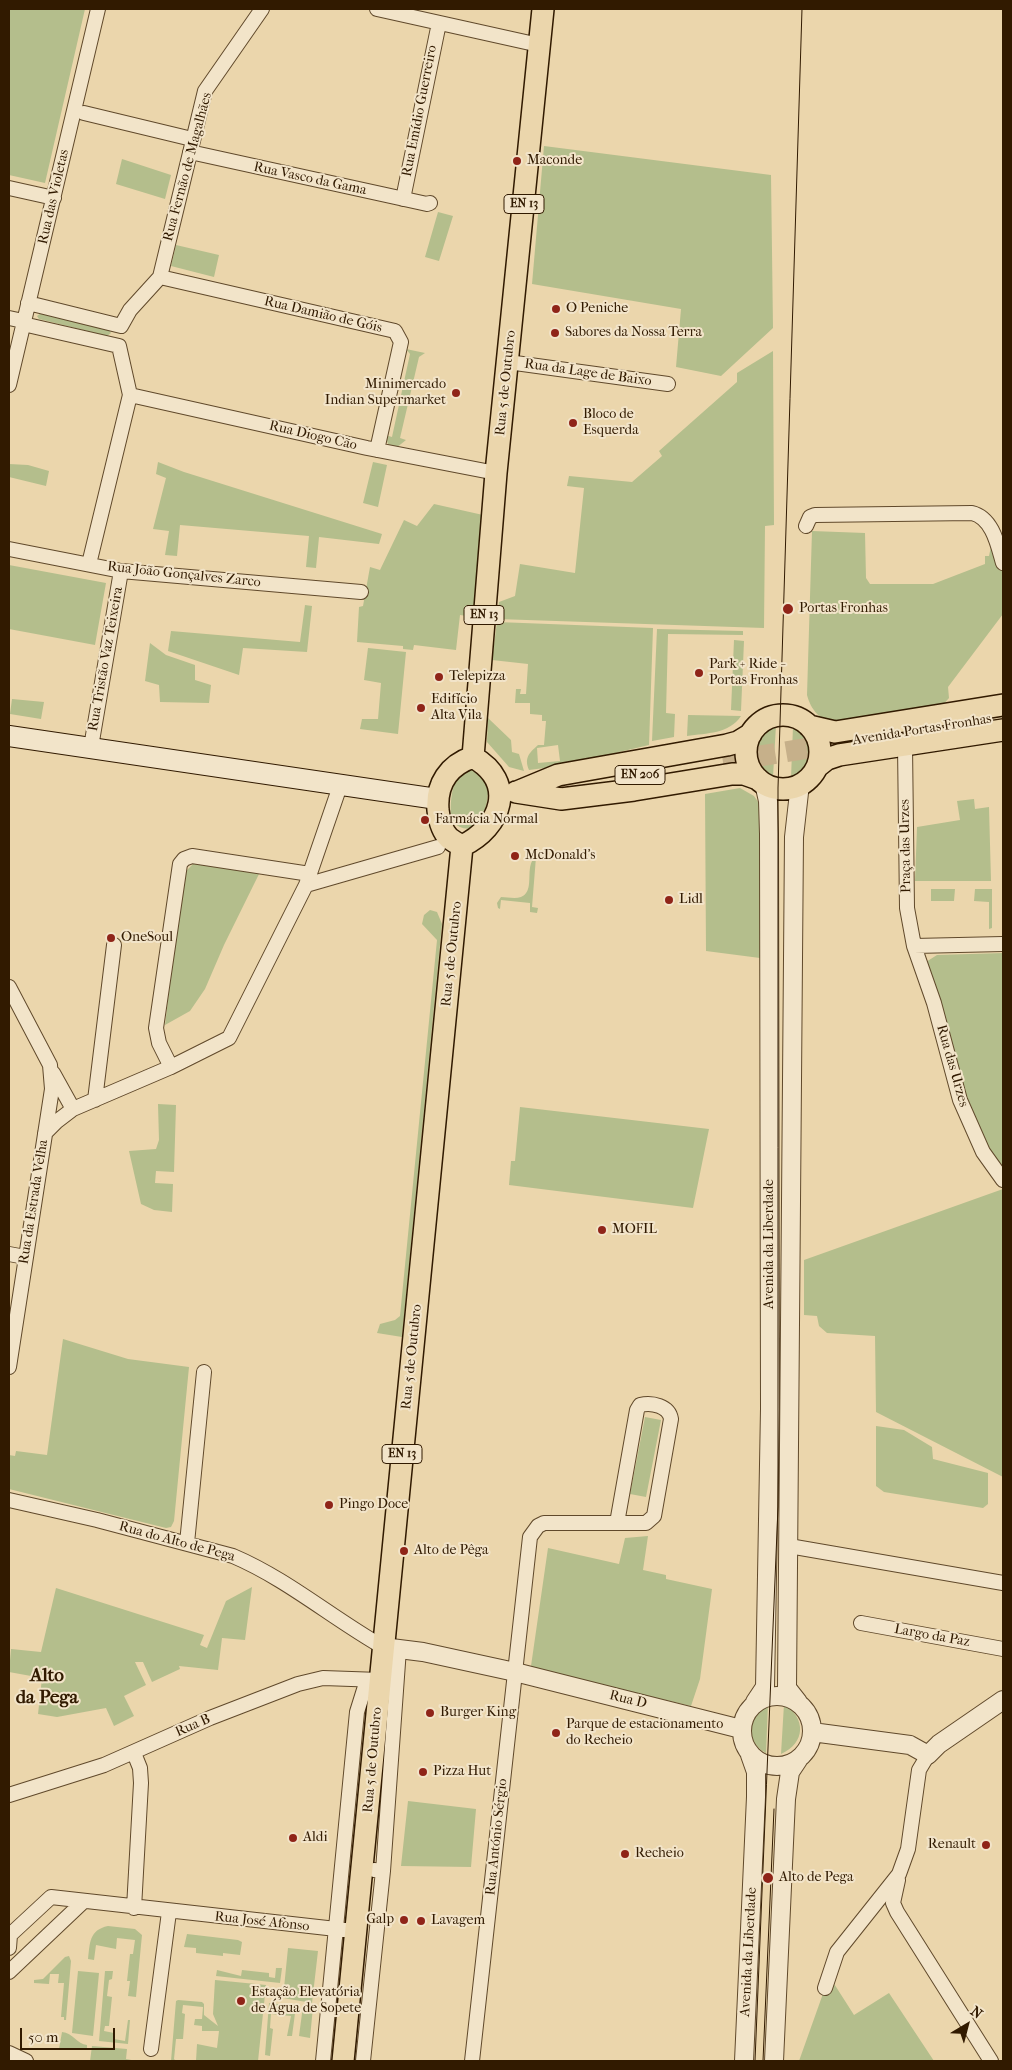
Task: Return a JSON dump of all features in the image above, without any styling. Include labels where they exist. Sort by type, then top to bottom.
[{"type":"main road","name":"Rua 5 de Outubro","points":[[473,757],[496,473],[543,9]]},
{"type":"main road","points":[[508,795],[490,769],[473,757],[460,761],[449,771],[441,784],[438,798],[439,820],[448,838],[462,846],[474,841],[488,829],[508,795],[558,775],[727,745],[738,742],[751,734],[758,725],[768,718],[780,715],[796,718],[809,726],[835,732],[1003,705]]},
{"type":"main road","name":"Avenida Portas Fronhas","points":[[840,742],[1003,717]]},
{"type":"main road","points":[[809,726],[819,746],[817,767]]},
{"type":"main road","points":[[508,795],[560,799],[732,774],[744,774],[782,788],[800,784],[827,759],[839,755],[1003,730]]},
{"type":"main road","points":[[751,734],[746,750],[747,758],[761,781]]},
{"type":"main road","points":[[9,736],[438,798]]},
{"type":"main road","name":"EN 206","points":[[508,795],[723,762]]},
{"type":"main road","name":"Rua 5 de Outubro","points":[[343,2061],[363,1957],[346,1930],[372,1869],[374,1680],[391,1648],[462,846]]},
{"type":"street","name":"Rua das Violetas","points":[[9,385],[98,9]]},
{"type":"street","name":"Rua Fernão de Magalhães","points":[[89,564],[130,395],[119,346],[121,326],[130,310],[160,277],[205,91],[262,9]]},
{"type":"street","points":[[377,9],[539,46]]},
{"type":"street","name":"Rua Emídio Guerreiro","points":[[402,199],[438,23]]},
{"type":"street","name":"Rua Vasco da Gama","points":[[84,113],[191,146],[402,199],[430,203]]},
{"type":"street","points":[[9,188],[54,198]]},
{"type":"street","name":"Rua Damião de Góis","points":[[160,277],[395,331],[399,335],[401,342],[377,450]]},
{"type":"street","points":[[28,303],[121,326]]},
{"type":"street","points":[[9,318],[119,346]]},
{"type":"street","name":"Rua da Lage de Baixo","points":[[508,362],[668,384]]},
{"type":"street","name":"Rua Diogo Cão","points":[[130,395],[377,450],[496,473]]},
{"type":"street","points":[[806,526],[810,517],[815,515],[972,513],[982,517],[992,532],[1003,564]]},
{"type":"street","name":"Rua João Gonçalves Zarco","points":[[9,548],[121,571],[361,592]]},
{"type":"street","name":"Rua Tristão Vaz Teixeira","points":[[91,747],[121,571]]},
{"type":"street","name":"Praça das Urzes","points":[[905,746],[907,908],[914,946]]},
{"type":"street","name":"Avenida da Liberdade","points":[[755,1702],[764,1687],[770,1439],[769,834],[768,801],[761,781]]},
{"type":"street","points":[[45,1134],[60,1118],[73,1109],[171,1067],[229,1038],[308,880],[341,783]]},
{"type":"street","name":"Avenida da Liberdade","points":[[798,1702],[787,1688],[794,837],[800,784]]},
{"type":"street","points":[[171,1067],[159,1043],[156,1028],[180,864],[184,859],[192,856],[308,880],[438,848]]},
{"type":"street","points":[[914,946],[1003,944]]},
{"type":"street","points":[[95,1100],[114,945]]},
{"type":"street","name":"Rua das Urzes","points":[[914,946],[934,1004],[960,1100],[983,1152],[1003,1180]]},
{"type":"street","name":"Rua da Estrada Velha","points":[[9,987],[73,1109]]},
{"type":"street","name":"Rua da Estrada Velha","points":[[9,1367],[52,1089],[50,1065]]},
{"type":"street","points":[[9,1254],[25,1257]]},
{"type":"street","points":[[187,1542],[204,1372]]},
{"type":"street","name":"Rua António Sérgio","points":[[472,2061],[532,1532],[544,1524],[646,1523],[654,1516],[671,1419],[670,1412],[665,1408],[645,1404],[640,1405],[637,1410],[617,1523]]},
{"type":"street","name":"Rua do Alto de Pega","points":[[9,1500],[187,1542],[234,1556],[251,1563],[341,1622],[391,1648]]},
{"type":"street","points":[[789,1546],[1003,1583]]},
{"type":"street","name":"Largo da Paz","points":[[861,1623],[1003,1649]]},
{"type":"street","name":"Rua D","points":[[391,1648],[515,1672],[741,1729]]},
{"type":"street","name":"Rua 5 de Outubro","points":[[363,2061],[363,1957],[391,1648]]},
{"type":"street","name":"Rua B","points":[[9,1795],[134,1753],[210,1718],[298,1684],[323,1678],[374,1680]]},
{"type":"street","name":"Rua 5 de Outubro","points":[[323,2061],[346,1930],[357,1712],[374,1680]]},
{"type":"street","points":[[774,2061],[786,1799],[790,1772],[810,1744],[812,1732],[806,1710],[798,1702],[776,1696],[755,1702],[743,1719],[741,1729],[742,1738],[750,1754],[764,1764],[772,1766],[788,1764],[798,1760]]},
{"type":"street","points":[[991,2061],[893,1903],[899,1874],[908,1849],[919,1770],[928,1755],[939,1744],[1003,1700]]},
{"type":"street","points":[[812,1732],[910,1745],[928,1755]]},
{"type":"street","points":[[134,1753],[140,1768],[141,1783],[134,1908]]},
{"type":"street","name":"Avenida da Liberdade","points":[[744,2061],[756,1797],[756,1772],[750,1754]]},
{"type":"street","points":[[825,1988],[836,1952],[899,1874]]},
{"type":"street","name":"Rua José Afonso","points":[[9,1948],[10,1935],[50,1897],[169,1912],[346,1930]]},
{"type":"street","points":[[9,1972],[84,1901]]},
{"type":"street","points":[[151,2049],[169,1912]]},
{"type":"street","points":[[9,2053],[26,2061]]},
{"type":"green space","points":[[9,9],[85,9],[45,183],[9,175]]},
{"type":"green space","points":[[544,146],[771,175],[773,328],[721,376],[676,367],[681,309],[532,284]]},
{"type":"green space","points":[[122,159],[171,175],[165,199],[116,184]]},
{"type":"green space","points":[[438,212],[453,216],[439,261],[425,257]]},
{"type":"green space","points":[[176,245],[219,255],[214,277],[171,266]]},
{"type":"green space","points":[[41,313],[109,330],[111,333],[107,336],[39,319],[37,316]]},
{"type":"green space","points":[[406,349],[425,353],[419,357],[400,438],[406,440],[396,448],[388,444],[385,435],[392,437],[410,354]]},
{"type":"green space","points":[[773,351],[774,525],[765,526],[764,628],[497,619],[499,602],[515,596],[520,564],[575,573],[584,488],[567,486],[569,476],[632,482],[662,456],[659,451],[737,382],[737,373]]},
{"type":"green space","points":[[158,462],[184,472],[382,534],[379,544],[319,537],[316,568],[306,567],[309,536],[180,525],[177,556],[165,555],[169,531],[153,529],[166,478],[156,474]]},
{"type":"green space","points":[[373,462],[387,465],[378,507],[363,503]]},
{"type":"green space","points":[[9,464],[28,465],[49,471],[46,486],[9,477]]},
{"type":"green space","points":[[434,504],[483,515],[474,617],[460,615],[456,650],[414,645],[413,650],[403,649],[403,646],[357,642],[359,607],[363,606],[370,567],[380,570],[404,520],[417,526]]},
{"type":"green space","points":[[812,531],[865,533],[866,578],[870,584],[933,584],[985,564],[985,556],[989,556],[993,537],[1003,572],[1003,614],[948,687],[949,698],[942,706],[836,722],[821,717],[814,710],[807,695]]},
{"type":"green space","points":[[9,565],[106,583],[95,645],[9,629]]},
{"type":"green space","points":[[305,605],[312,606],[307,652],[243,648],[239,675],[168,651],[171,631],[300,642]]},
{"type":"green space","points":[[497,622],[653,628],[649,745],[560,766],[529,770],[527,759],[530,753],[538,745],[544,745],[546,721],[542,721],[542,715],[530,714],[530,703],[515,703],[516,689],[521,689],[520,694],[526,694],[528,664],[492,660]],"holes":[[[558,745],[560,761],[538,763],[537,748]]]},
{"type":"green space","points":[[657,629],[743,631],[743,635],[668,634],[666,713],[675,714],[674,737],[652,741]]},
{"type":"green space","points":[[734,640],[744,641],[741,711],[731,710]]},
{"type":"green space","points":[[150,643],[166,655],[195,665],[195,680],[211,685],[209,703],[160,702],[159,685],[145,681]]},
{"type":"green space","points":[[368,648],[406,652],[398,734],[360,729],[362,719],[378,719],[381,683],[364,680]]},
{"type":"green space","points":[[12,699],[44,702],[41,719],[10,714]]},
{"type":"green space","points":[[688,715],[741,716],[730,726],[717,732],[687,736]]},
{"type":"green space","points":[[488,718],[511,740],[512,752],[519,754],[524,771],[509,767],[487,742]]},
{"type":"green space","points":[[776,725],[773,777],[759,765],[754,750],[760,735]]},
{"type":"green space","points":[[793,726],[802,731],[808,738],[812,753],[807,767],[791,778]]},
{"type":"green space","points":[[472,768],[488,780],[488,794],[484,810],[476,828],[468,829],[459,827],[451,820],[451,798],[457,776]]},
{"type":"green space","points":[[740,788],[754,796],[761,806],[760,958],[706,951],[705,794]]},
{"type":"green space","points":[[974,799],[975,809],[989,807],[991,881],[915,881],[917,827],[960,820],[957,801]]},
{"type":"green space","points":[[545,853],[545,857],[537,856]]},
{"type":"green space","points":[[536,857],[532,907],[538,908],[537,913],[530,912],[530,903],[501,900],[500,909],[498,908],[497,903],[501,897],[519,898],[526,893],[529,888],[530,867]]},
{"type":"green space","points":[[195,862],[259,874],[224,945],[205,989],[190,1011],[165,1025],[183,874]]},
{"type":"green space","points":[[931,889],[955,889],[954,901],[931,901]]},
{"type":"green space","points":[[975,889],[992,889],[992,928],[989,929],[989,902],[974,901]]},
{"type":"green space","points":[[430,910],[437,912],[442,924],[402,1337],[377,1333],[380,1324],[395,1320],[400,1316],[437,940],[422,924],[424,915]]},
{"type":"green space","points":[[1003,953],[1003,1179],[965,1112],[926,962],[937,955]]},
{"type":"green space","points":[[158,1104],[176,1105],[174,1172],[156,1171],[155,1183],[173,1184],[172,1212],[154,1210],[141,1204],[129,1151],[156,1149],[159,1140]]},
{"type":"green space","points":[[520,1107],[709,1129],[693,1208],[509,1185],[511,1161],[515,1161]]},
{"type":"green space","points":[[1003,1189],[1003,1477],[876,1412],[875,1336],[827,1333],[819,1326],[817,1316],[804,1315],[804,1260]]},
{"type":"green space","points":[[63,1339],[128,1359],[189,1367],[174,1521],[171,1527],[166,1528],[9,1489],[9,1455],[15,1456],[16,1451],[47,1455]]},
{"type":"green space","points":[[645,1417],[661,1420],[646,1497],[630,1494]]},
{"type":"green space","points":[[876,1426],[904,1430],[932,1447],[933,1459],[988,1473],[988,1504],[983,1508],[884,1492],[876,1486]]},
{"type":"green space","points":[[648,1536],[643,1570],[666,1575],[666,1579],[712,1589],[700,1679],[691,1706],[538,1670],[531,1666],[548,1548],[619,1564],[625,1538]]},
{"type":"green space","points":[[252,1587],[245,1640],[222,1638],[218,1670],[179,1666],[180,1669],[152,1682],[143,1662],[135,1662],[146,1685],[124,1696],[134,1716],[114,1726],[106,1708],[57,1717],[38,1714],[42,1678],[9,1672],[11,1649],[41,1652],[56,1588],[204,1635],[200,1645],[207,1648],[226,1601]]},
{"type":"green space","points":[[768,1704],[766,1753],[754,1742],[750,1735],[749,1727],[753,1713]]},
{"type":"green space","points":[[784,1704],[796,1716],[800,1730],[795,1744],[781,1754]]},
{"type":"green space","points":[[408,1801],[476,1809],[471,1867],[401,1866]]},
{"type":"green space","points":[[108,1926],[135,1929],[142,1935],[136,1997],[128,1996],[130,1981],[127,1981],[130,1954],[133,1954],[135,1940],[117,1938],[116,1949],[96,1945],[94,1960],[88,1959],[90,1943],[94,1934]]},
{"type":"green space","points":[[187,1934],[238,1940],[242,1942],[240,1955],[223,1953],[223,1956],[196,1953],[196,1948],[184,1947]]},
{"type":"green space","points":[[288,1948],[318,1951],[312,2003],[283,1998]]},
{"type":"green space","points":[[69,1956],[71,1961],[66,2020],[64,2020],[64,2017],[61,2017],[64,1983],[58,1983],[59,1974],[50,1974],[49,1984],[34,1983],[34,1980],[43,1979],[65,1957]]},
{"type":"green space","points":[[276,1968],[282,1968],[280,1983],[216,1976],[217,1970],[241,1976],[242,1970],[269,1973],[269,1977],[275,1978]]},
{"type":"green space","points":[[78,1971],[99,1973],[93,2036],[72,2033]]},
{"type":"green space","points":[[105,1971],[113,1971],[112,1979],[109,1980],[107,1996],[112,1997],[109,2026],[105,2026],[104,2031],[114,2033],[114,2039],[125,2041],[128,2020],[130,2020],[128,2044],[99,2041]]},
{"type":"green space","points":[[831,1979],[854,2015],[889,1993],[934,2061],[799,2061],[825,1988]]},
{"type":"green space","points":[[215,1980],[266,1985],[258,2061],[196,2061],[197,2044],[217,2048],[219,2031],[202,2031],[202,2026],[194,2025],[195,2019],[202,2019],[203,2007],[183,2005],[182,2013],[185,2014],[183,2039],[176,2039],[174,2059],[176,2061],[171,2061],[176,2001],[202,2002],[204,2004],[204,2015],[218,2026],[213,2014]]},
{"type":"green space","points":[[269,2003],[296,2006],[292,2036],[287,2036],[291,2016],[271,2014],[270,2028],[273,2029],[270,2056],[265,2055]]},
{"type":"green space","points":[[303,2006],[313,2007],[310,2038],[299,2036]]},
{"type":"green space","points":[[62,2032],[87,2045],[87,2049],[59,2049]]},
{"type":"green space","points":[[92,2046],[127,2049],[126,2059],[137,2061],[90,2061]]},
{"type":"tunnel","points":[[723,762],[840,743]]},
{"type":"tram line","points":[[755,2061],[778,1507],[778,788],[802,9]]},
{"type":"tram line","points":[[763,2061],[774,1809]]},
{"type":"place","name":"Maconde","points":[[517,161]]},
{"type":"place","name":"O Peniche","points":[[556,309]]},
{"type":"place","name":"Sabores da Nossa Terra","points":[[555,333]]},
{"type":"place","name":"Minimercado Indian Supermarket","points":[[456,393]]},
{"type":"place","name":"Bloco de Esquerda","points":[[573,423]]},
{"type":"place","name":"Portas Fronhas","points":[[788,609]]},
{"type":"place","name":"Park + Ride - Portas Fronhas","points":[[699,673]]},
{"type":"place","name":"Telepizza","points":[[439,677]]},
{"type":"place","name":"Edifício Alta Vila","points":[[421,708]]},
{"type":"place","name":"Farmácia Normal","points":[[425,820]]},
{"type":"place","name":"McDonald's","points":[[515,856]]},
{"type":"place","name":"Lidl","points":[[669,900]]},
{"type":"place","name":"OneSoul","points":[[111,938]]},
{"type":"place","name":"MOFIL","points":[[602,1230]]},
{"type":"place","name":"Pingo Doce","points":[[329,1505]]},
{"type":"place","name":"Alto de Pêga","points":[[404,1551]]},
{"type":"place","name":"Burger King","points":[[430,1713]]},
{"type":"place","name":"Parque de estacionamento do Recheio","points":[[556,1733]]},
{"type":"place","name":"Pizza Hut","points":[[423,1772]]},
{"type":"place","name":"Aldi","points":[[293,1838]]},
{"type":"place","name":"Renault","points":[[986,1845]]},
{"type":"place","name":"Recheio","points":[[625,1854]]},
{"type":"place","name":"Alto de Pega","points":[[768,1878]]},
{"type":"place","name":"Galp","points":[[404,1920]]},
{"type":"place","name":"Lavagem","points":[[421,1921]]},
{"type":"place","name":"Estação Elevatória de Água de Sopete","points":[[241,2001]]},
{"type":"district","name":"Alto da Pega","points":[[47,1687]]}]
